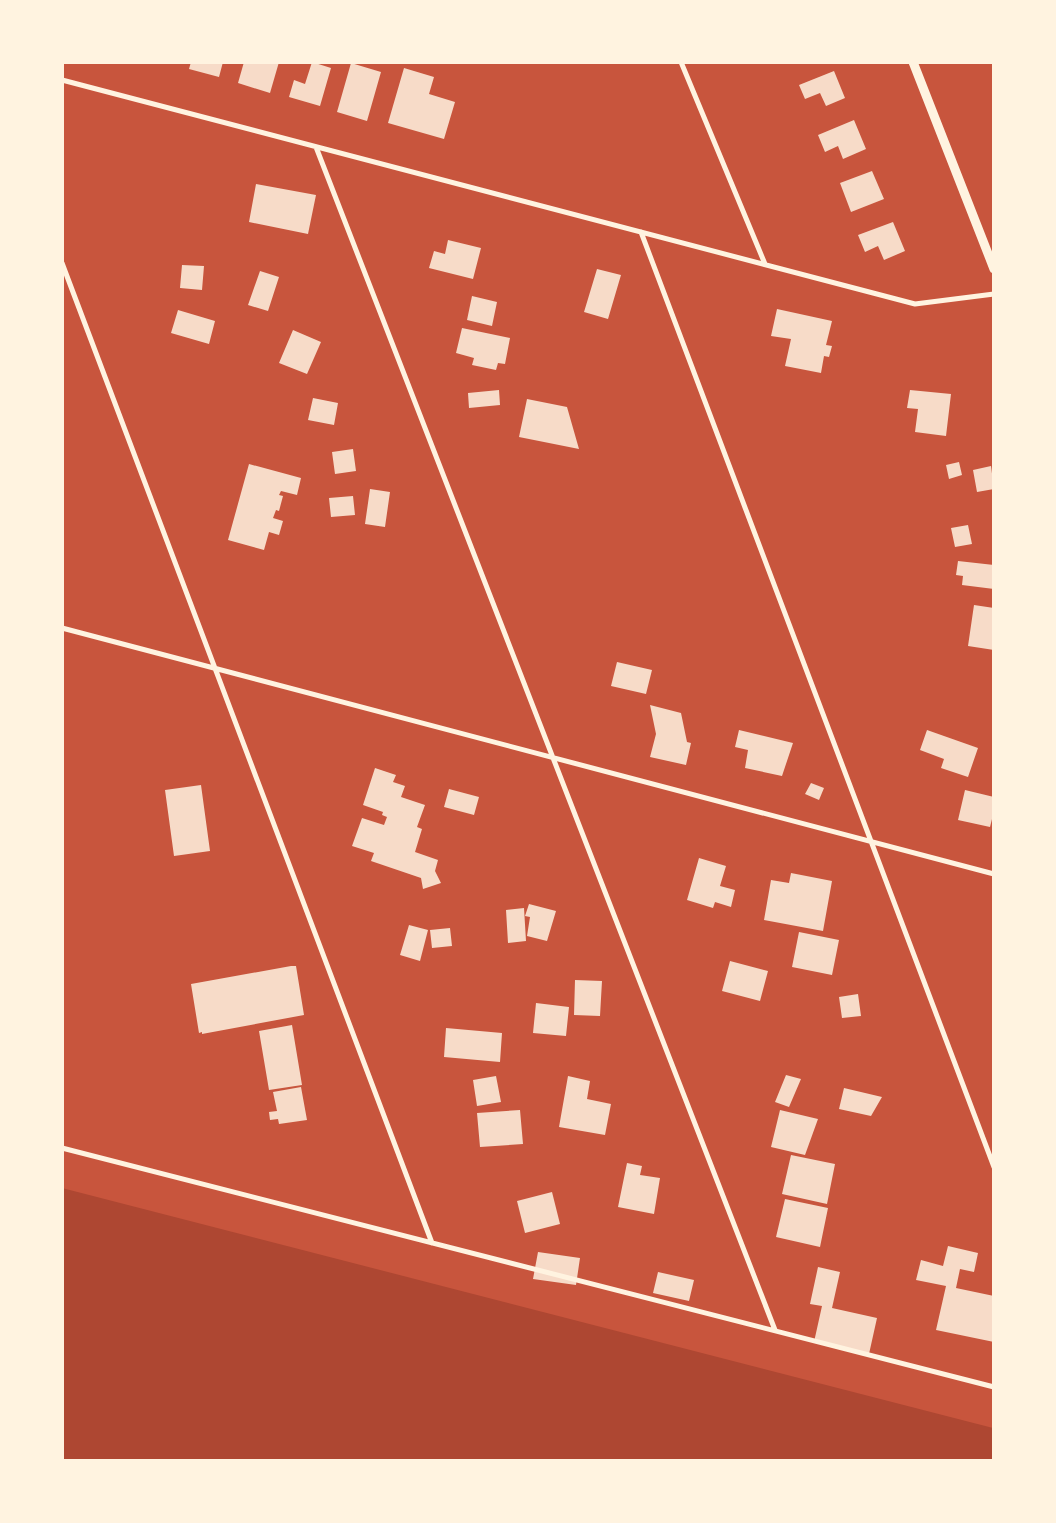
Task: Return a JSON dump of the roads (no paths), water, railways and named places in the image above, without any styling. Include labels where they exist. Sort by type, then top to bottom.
[{"type":"street","points":[[681,62],[766,264]]},
{"type":"street","points":[[913,62],[994,269]]},
{"type":"street","points":[[62,80],[915,304],[994,294]]},
{"type":"street","points":[[316,147],[776,1330]]},
{"type":"street","points":[[641,232],[994,1167]]},
{"type":"street","points":[[62,263],[432,1243]]},
{"type":"street","points":[[62,628],[994,874]]},
{"type":"street","points":[[62,1148],[994,1387]]}]
